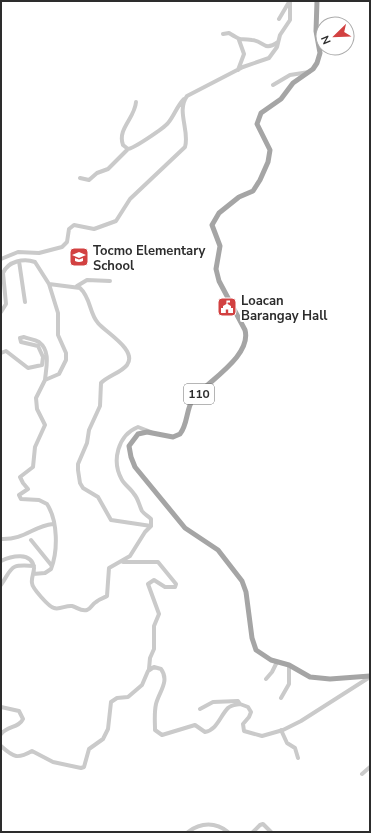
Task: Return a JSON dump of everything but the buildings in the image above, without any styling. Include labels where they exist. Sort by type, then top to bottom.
[{"type":"main road","name":"110","points":[[151,432],[170,437],[180,434],[194,399],[233,362],[243,347],[247,334],[219,281],[217,274],[216,264],[220,246],[212,228],[213,221],[234,201],[253,191],[258,185],[267,165],[270,150],[258,127],[258,120],[261,114],[280,99],[294,83],[309,72],[317,63],[320,56],[316,31],[317,1]]},
{"type":"main road","points":[[151,432],[138,434],[131,443],[129,450],[135,466],[185,528],[218,550],[242,581],[246,592],[254,645],[259,654],[277,662],[290,665],[310,677],[321,679],[370,676]]},
{"type":"street","points":[[279,19],[290,2]]},
{"type":"street","points":[[80,178],[89,180],[93,178],[97,173],[110,167],[128,149],[136,147],[145,138],[167,125],[184,99],[195,90],[250,64],[269,58],[278,42],[280,35],[290,20],[290,2]]},
{"type":"street","points":[[223,34],[229,32],[239,40],[244,54],[237,71]]},
{"type":"street","points":[[239,40],[254,40],[267,47],[278,42]]},
{"type":"street","points":[[273,85],[290,75],[309,72]]},
{"type":"street","points":[[1,260],[18,252],[39,254],[62,247],[67,242],[69,229],[74,225],[94,229],[116,221],[130,199],[185,147],[186,140],[183,122],[184,99]]},
{"type":"street","points":[[128,149],[123,145],[122,136],[124,129],[133,115],[136,102]]},
{"type":"street","points":[[19,261],[25,302]]},
{"type":"street","points":[[1,312],[6,304],[3,273],[8,265],[19,261],[35,262],[49,284],[58,313],[58,335],[66,354],[66,360],[59,374],[45,380]]},
{"type":"street","points":[[49,284],[77,286],[87,280],[110,281]]},
{"type":"street","points":[[77,286],[87,297],[98,324],[121,344],[126,351],[129,361],[126,366],[104,380],[100,385],[101,401],[98,413],[91,426],[85,450],[78,464],[80,483],[87,491],[100,500],[111,520],[151,526]]},
{"type":"street","points":[[1,352],[6,351],[28,368],[35,368],[42,365],[43,361],[38,346],[21,342],[20,338],[24,337],[40,343],[47,358],[45,380],[36,398],[37,409],[44,421],[44,429],[35,447],[33,468],[20,477],[22,483],[28,488],[20,494],[19,498],[22,500],[38,500],[47,504],[53,517],[55,546],[52,566],[45,573],[33,574]]},
{"type":"street","points":[[1,561],[20,556],[29,559],[34,566],[31,583],[52,608],[71,606],[86,610],[91,608],[96,601],[107,596],[109,568],[122,562],[130,556],[144,532],[151,526],[151,519],[144,513],[135,494],[122,481],[119,474],[117,457],[120,442],[132,430],[138,427],[151,432]]},
{"type":"street","points":[[1,539],[10,540],[25,536],[46,525],[54,524]]},
{"type":"street","points":[[144,525],[144,532]]},
{"type":"street","points":[[31,540],[52,566]]},
{"type":"street","points":[[1,746],[13,755],[19,757],[32,751],[53,762],[81,768],[84,767],[89,750],[103,739],[108,729],[111,702],[117,698],[128,697],[142,685],[149,669],[150,658],[154,649],[154,626],[159,614],[148,584],[154,580],[169,588],[175,587],[176,584],[161,565],[156,562],[122,562]]},
{"type":"street","points":[[1,585],[8,571],[14,567],[19,565],[34,566]]},
{"type":"street","points":[[266,679],[272,672],[277,662]]},
{"type":"street","points":[[281,698],[289,684],[290,665]]},
{"type":"street","points":[[149,669],[158,667],[164,672],[165,676],[166,682],[156,704],[154,718],[155,730],[160,735],[194,725],[205,732],[209,731],[219,722],[227,708],[240,704]]},
{"type":"street","points":[[200,709],[212,702],[238,701],[240,704],[248,707],[251,712],[244,724],[243,729],[246,732],[262,736],[281,730],[301,721],[370,676]]},
{"type":"street","points":[[1,707],[19,710],[23,718],[19,725],[6,730],[1,734]]},
{"type":"street","points":[[281,730],[287,743],[295,748],[298,758]]},
{"type":"street","points":[[362,774],[370,767]]},
{"type":"street","points":[[253,832],[260,825],[264,824],[270,832]]},
{"type":"street","points":[[188,832],[206,825],[221,826],[228,832]]},
{"type":"place","name":"Tocmo Elementary School","points":[[79,257]]},
{"type":"place","name":"Loacan Barangay Hall","points":[[227,307]]}]
